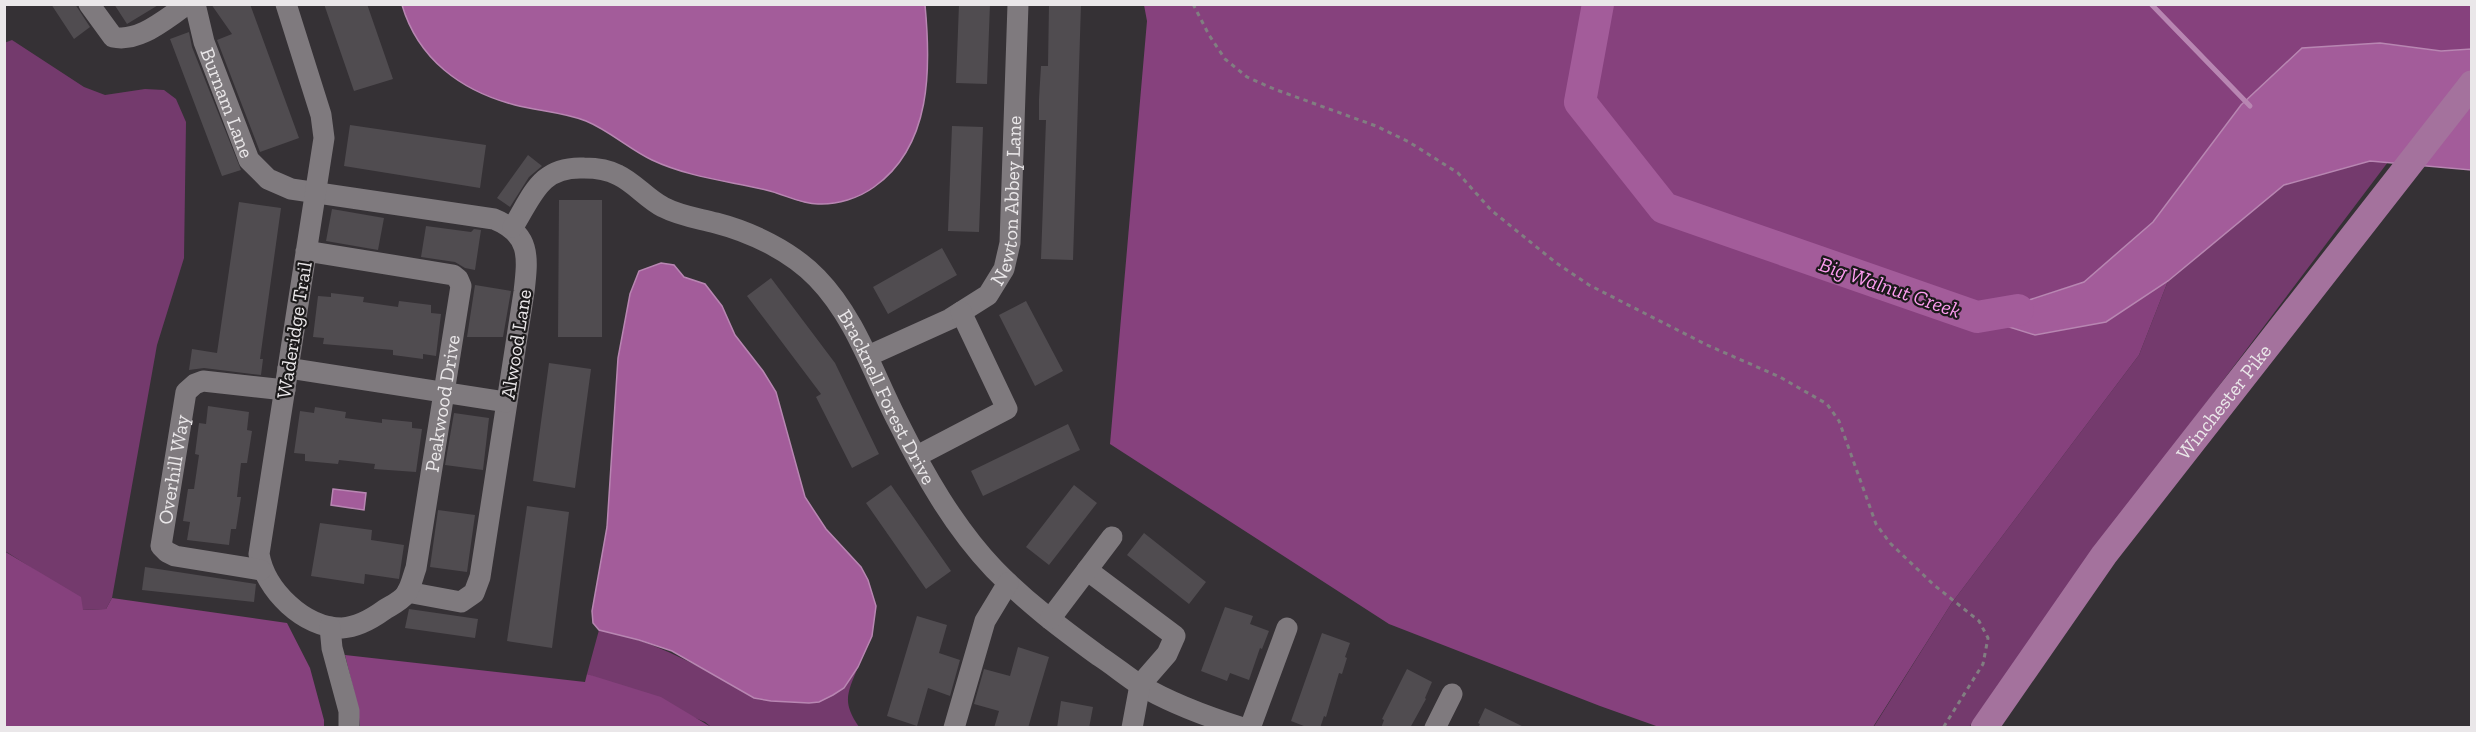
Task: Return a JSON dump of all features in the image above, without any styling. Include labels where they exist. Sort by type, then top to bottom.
[{"type":"main road","name":"Winchester Pike","points":[[1984,728],[2104,555],[2472,84]]},
{"type":"street","points":[[89,4],[113,37],[125,40],[137,37],[188,4]]},
{"type":"street","name":"Burnam Lane","points":[[195,4],[204,42],[249,160],[268,178],[291,189],[315,192]]},
{"type":"street","name":"Waderidge Trail","points":[[261,570],[259,554],[324,126],[286,4]]},
{"type":"street","name":"Newton Abbey Lane","points":[[868,356],[961,312],[988,295],[1001,276],[1008,256],[1018,4]]},
{"type":"street","name":"Bracknell Forest Drive","points":[[513,227],[544,178],[559,170],[601,168],[619,175],[662,207],[683,216],[745,232],[782,251],[816,277],[837,304],[868,356],[897,421],[934,489],[959,526],[993,568],[1050,619],[1140,685],[1180,704],[1243,728]]},
{"type":"street","points":[[315,192],[485,217],[513,227]]},
{"type":"street","name":"Alwood Lane","points":[[408,592],[461,602],[474,593],[480,577],[528,264],[525,248],[513,227]]},
{"type":"street","name":"Peakwood Drive","points":[[306,251],[453,274],[461,286],[424,526],[416,568],[408,592]]},
{"type":"street","points":[[916,456],[1007,409],[961,312]]},
{"type":"street","points":[[288,368],[506,402]]},
{"type":"street","name":"Overhill Way","points":[[261,570],[175,556],[161,546],[186,392],[195,384],[203,381],[285,390]]},
{"type":"street","points":[[1050,619],[1112,537]]},
{"type":"street","points":[[261,570],[287,602],[313,621],[330,627],[352,626],[368,620],[400,600],[408,592]]},
{"type":"street","points":[[1087,570],[1175,636],[1167,654],[1140,685],[1132,728]]},
{"type":"street","points":[[954,728],[985,621],[1008,583]]},
{"type":"street","points":[[330,627],[332,648],[349,711],[349,728]]},
{"type":"street","points":[[1250,728],[1287,628]]},
{"type":"street","points":[[1435,728],[1452,694]]},
{"type":"path","points":[[1193,4],[1209,35],[1225,58],[1247,77],[1376,126],[1409,142],[1458,173],[1491,210],[1555,262],[1589,285],[1707,345],[1780,377],[1827,404],[1839,420],[1876,524],[1890,543],[1934,585],[1979,621],[1988,638],[1983,664],[1943,728]]},
{"type":"shaded area","points":[[402,5],[925,5],[928,54],[924,104],[907,150],[893,170],[874,187],[848,200],[811,204],[766,190],[680,171],[644,156],[586,121],[515,105],[477,91],[444,70],[431,57],[409,24]]},
{"type":"shaded area","points":[[1144,5],[2471,5],[2471,49],[2441,51],[2380,43],[2241,105],[2153,222],[2084,282],[1978,316],[2035,335],[2106,322],[2168,281],[2139,355],[1951,604],[1873,727],[1659,727],[1389,624],[1110,444],[1147,21]]},
{"type":"shaded area","points":[[12,40],[84,87],[105,95],[145,89],[164,90],[176,99],[186,122],[184,258],[157,345],[112,598],[106,609],[82,610],[41,574],[5,551],[4,43]]},
{"type":"shaded area","points":[[2380,43],[2441,51],[2471,49],[2471,170],[2370,161],[2284,185],[2168,281],[2106,322],[2035,335],[1977,317],[2084,282],[2153,222],[2241,105],[2302,48]]},
{"type":"shaded area","points":[[2370,161],[2388,162],[2064,591],[1969,727],[1873,728],[1951,604],[2139,355],[2168,281],[2284,185]]},
{"type":"shaded area","points":[[661,263],[674,265],[684,277],[705,284],[722,306],[735,335],[776,392],[805,497],[826,529],[861,567],[868,580],[876,606],[872,636],[858,667],[844,688],[819,702],[771,701],[754,698],[672,651],[599,630],[593,623],[592,611],[607,527],[618,358],[630,294],[639,271]]},
{"type":"shaded area","points":[[333,489],[366,493],[364,510],[331,505]]},
{"type":"shaded area","points":[[4,551],[81,597],[83,610],[106,609],[112,598],[287,623],[310,668],[324,727],[5,727]]},
{"type":"shaded area","points":[[599,630],[660,648],[761,700],[809,703],[844,688],[858,667],[849,691],[848,704],[859,727],[711,727],[705,722],[587,674]]},
{"type":"shaded area","points":[[345,655],[585,682],[587,674],[661,697],[711,727],[360,727],[358,708]]},
{"type":"building","points":[[51,4],[75,4],[90,27],[74,39]]},
{"type":"building","points":[[114,4],[160,4],[127,24]]},
{"type":"building","points":[[211,4],[250,4],[299,138],[260,152],[217,40],[232,34]]},
{"type":"building","points":[[324,4],[367,4],[393,79],[354,91]]},
{"type":"building","points":[[959,4],[990,4],[987,84],[956,83]]},
{"type":"building","points":[[1049,4],[1081,4],[1073,260],[1041,259],[1046,120],[1039,120],[1039,99],[1041,66],[1048,66]]},
{"type":"building","points":[[189,32],[192,47],[241,170],[222,176],[170,39]]},
{"type":"building","points":[[350,125],[486,145],[480,188],[344,166]]},
{"type":"building","points":[[952,126],[983,127],[979,232],[948,231]]},
{"type":"building","points":[[528,155],[542,166],[529,177],[510,207],[497,198]]},
{"type":"building","points":[[559,200],[602,200],[602,337],[558,337]]},
{"type":"building","points":[[239,202],[281,208],[260,359],[263,359],[261,375],[204,368],[189,370],[192,349],[217,353]]},
{"type":"building","points":[[332,209],[384,218],[378,250],[326,241]]},
{"type":"building","points":[[426,226],[471,232],[474,229],[481,230],[475,270],[465,268],[455,262],[421,257]]},
{"type":"building","points":[[942,248],[957,275],[888,314],[873,287]]},
{"type":"building","points":[[771,278],[835,363],[879,454],[852,468],[816,397],[821,394],[747,296]]},
{"type":"building","points":[[475,285],[511,291],[503,337],[467,337]]},
{"type":"building","points":[[331,293],[364,297],[363,302],[398,307],[399,301],[431,305],[431,313],[441,314],[436,356],[423,354],[423,359],[393,355],[393,350],[323,344],[324,338],[313,337],[318,296],[331,297]]},
{"type":"building","points":[[1026,301],[1063,371],[1035,386],[999,315]]},
{"type":"building","points":[[549,363],[591,369],[575,488],[533,481]]},
{"type":"building","points":[[208,406],[249,412],[247,430],[252,431],[247,463],[241,463],[237,497],[241,497],[236,529],[231,529],[229,545],[187,540],[190,522],[183,521],[188,489],[194,489],[199,455],[195,454],[199,423],[206,424]]},
{"type":"building","points":[[315,407],[346,412],[345,418],[382,423],[382,419],[412,422],[412,428],[422,429],[416,472],[374,469],[375,464],[339,460],[338,464],[305,461],[305,454],[294,453],[300,411],[314,413]]},
{"type":"building","points":[[454,413],[489,418],[483,470],[445,465]]},
{"type":"building","points":[[1068,424],[1080,450],[983,496],[971,471]]},
{"type":"building","points":[[891,485],[951,571],[926,589],[866,503]]},
{"type":"building","points":[[1074,485],[1097,503],[1049,565],[1026,547]]},
{"type":"building","points":[[527,506],[569,512],[552,648],[507,641]]},
{"type":"building","points":[[438,510],[475,515],[467,572],[430,567]]},
{"type":"building","points":[[320,523],[372,530],[371,540],[404,545],[399,579],[365,574],[364,584],[311,576]]},
{"type":"building","points":[[1144,533],[1206,582],[1189,604],[1127,555]]},
{"type":"building","points":[[145,567],[256,584],[254,602],[142,590]]},
{"type":"building","points":[[1225,607],[1253,616],[1250,624],[1269,631],[1262,649],[1260,648],[1249,680],[1230,673],[1227,681],[1201,671]]},
{"type":"building","points":[[409,609],[478,619],[475,638],[405,628]]},
{"type":"building","points":[[917,616],[947,625],[939,653],[960,660],[950,696],[928,688],[917,726],[887,716]]},
{"type":"building","points":[[1322,633],[1350,643],[1342,674],[1339,673],[1326,717],[1324,716],[1320,728],[1309,728],[1291,721]]},
{"type":"building","points":[[1018,647],[1049,657],[1028,728],[994,728],[999,711],[974,704],[984,669],[1010,676]]},
{"type":"building","points":[[1407,669],[1432,682],[1426,699],[1410,728],[1381,728],[1384,720],[1382,719]]},
{"type":"building","points":[[1061,701],[1093,707],[1089,728],[1057,728]]},
{"type":"building","points":[[1485,708],[1526,728],[1478,728]]},
{"type":"waterway","name":"Big Walnut Creek","points":[[1598,4],[1580,102],[1664,208],[1977,317],[2018,310]]},
{"type":"waterway","points":[[2151,4],[2250,106]]}]
